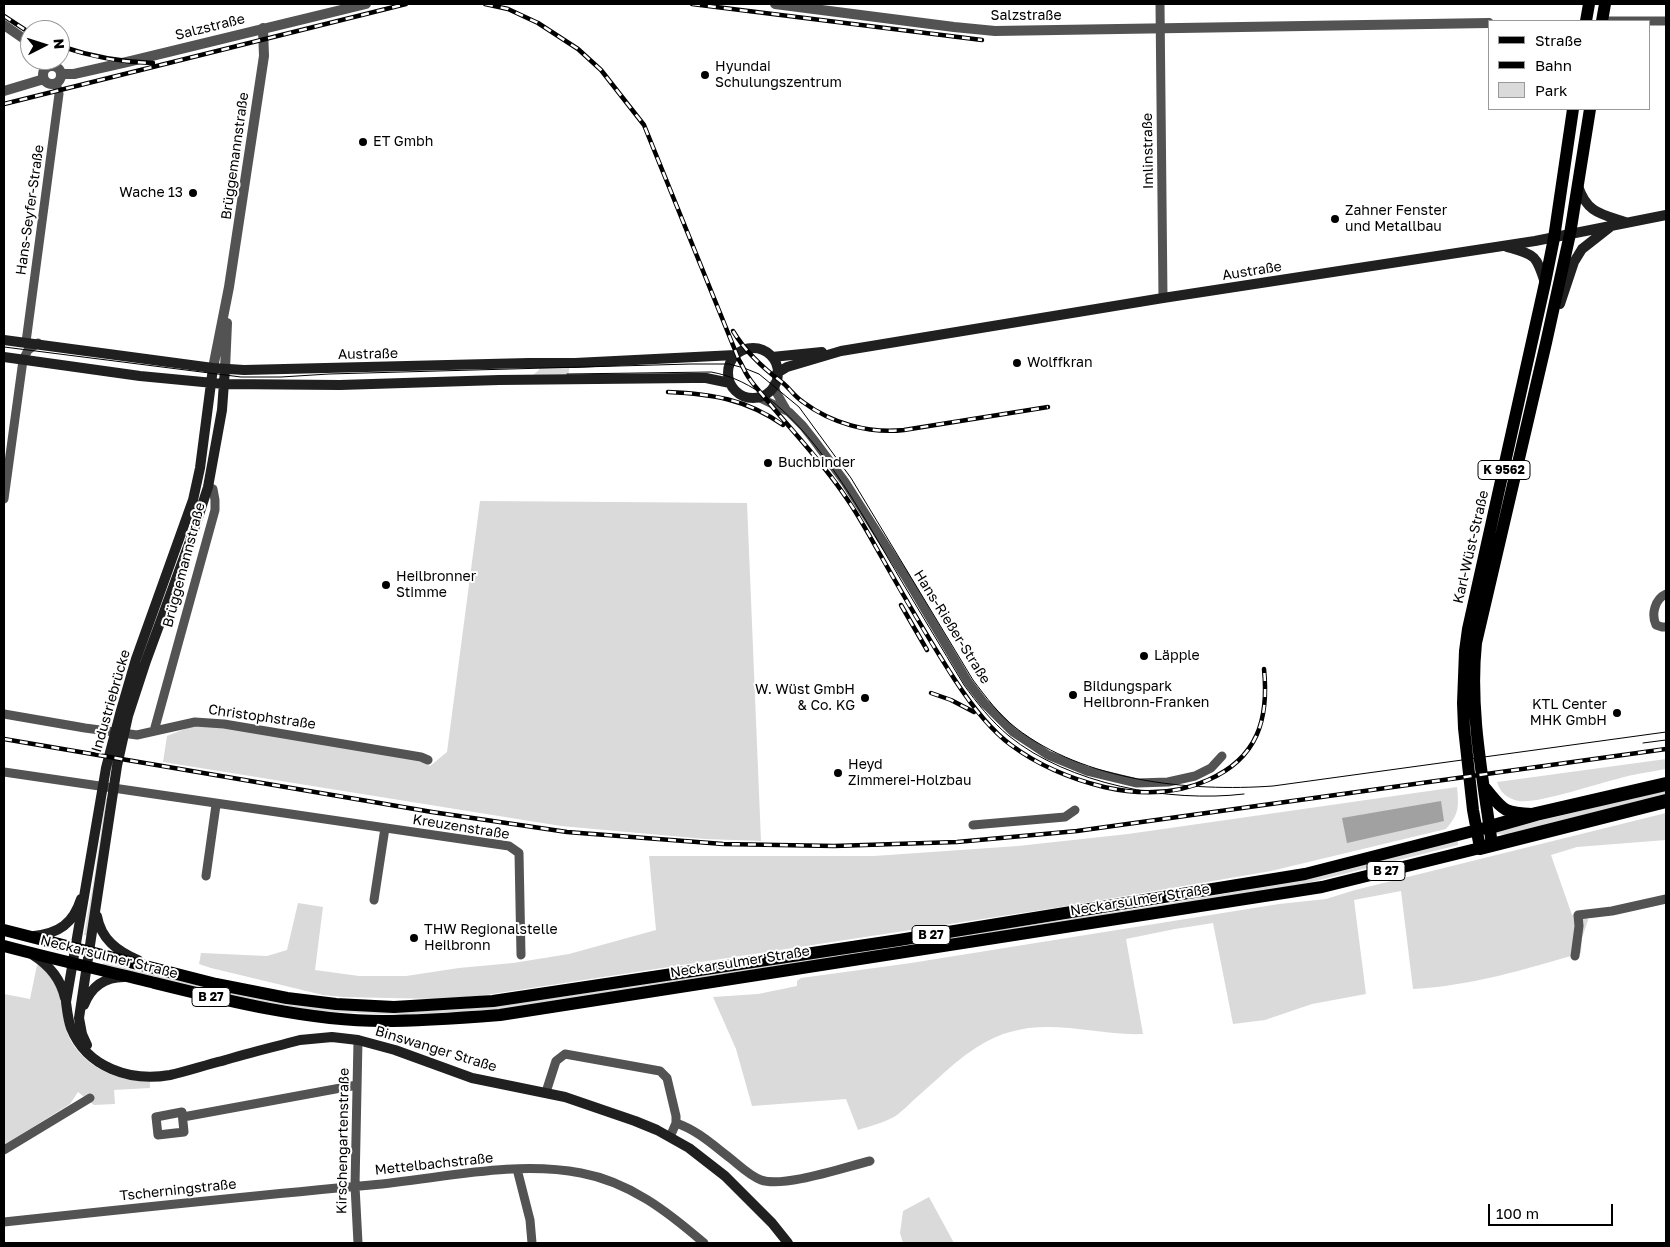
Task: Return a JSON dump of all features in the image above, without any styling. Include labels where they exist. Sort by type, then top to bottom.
[{"type":"highway","name":"B 27","points":[[1483,829],[1536,814],[1666,784]]},
{"type":"highway","name":"B 27","points":[[1486,846],[1666,801]]},
{"type":"main road","points":[[1586,20],[1589,4]]},
{"type":"main road","points":[[1601,20],[1605,4]]},
{"type":"main road","name":"Karl-Wüst-Straße","points":[[1486,846],[1483,829],[1470,790],[1465,742],[1462,703],[1468,629],[1545,283],[1554,238],[1573,110]]},
{"type":"main road","name":"Karl-Wüst-Straße","points":[[1483,829],[1485,788],[1473,690],[1476,642],[1570,234],[1590,110]]},
{"type":"main road","points":[[1578,186],[1587,205],[1600,213],[1626,222]]},
{"type":"main road","name":"Austraße","points":[[4,340],[214,368],[244,370],[529,363],[575,364],[735,355],[746,349],[755,348],[764,351],[772,357],[841,351],[1163,298],[1504,246],[1554,238],[1666,214]]},
{"type":"main road","points":[[1546,343],[1574,262],[1587,244],[1613,225]]},
{"type":"main road","points":[[1504,246],[1530,254],[1539,262],[1545,283]]},
{"type":"main road","name":"Austraße","points":[[777,373],[787,367],[841,351]]},
{"type":"main road","points":[[735,355],[729,364],[728,376],[730,383],[743,395],[758,397],[769,391],[774,384],[777,367],[772,357]]},
{"type":"main road","points":[[4,357],[211,384],[306,385],[518,379],[692,378],[706,378],[730,383]]},
{"type":"main road","name":"Brüggemannstraße","points":[[200,468],[214,368]]},
{"type":"main road","name":"Brüggemannstraße","points":[[208,487],[222,410],[225,369]]},
{"type":"main road","name":"Industriebrücke","points":[[76,948],[90,872],[105,806],[117,766],[124,715],[143,641],[185,527],[200,468]]},
{"type":"main road","name":"Industriebrücke","points":[[124,715],[146,661],[208,487]]},
{"type":"main road","points":[[1485,788],[1504,810],[1519,814],[1536,814]]},
{"type":"main road","name":"Industriebrücke","points":[[90,951],[96,909],[105,806]]},
{"type":"main road","name":"Neckarsulmer Straße","points":[[4,930],[216,984],[287,998],[336,1004],[394,1007],[493,1001],[909,938],[1304,874],[1483,829]]},
{"type":"main road","name":"Neckarsulmer Straße","points":[[4,946],[213,997],[285,1011],[337,1018],[429,1021],[491,1015],[1322,887],[1486,846]]},
{"type":"main road","points":[[32,937],[45,935],[64,928],[79,904],[90,872]]},
{"type":"main road","points":[[96,909],[102,932],[116,949],[157,968]]},
{"type":"main road","name":"Binswanger Straße","points":[[76,948],[66,1002],[71,1027],[76,1037],[94,1058],[102,1065],[117,1072],[136,1076],[170,1075],[300,1040],[332,1037],[375,1044],[476,1079],[546,1092],[650,1127],[689,1148],[726,1176],[772,1223],[788,1243]]},
{"type":"main road","points":[[90,951],[79,1018],[82,1034],[94,1058]]},
{"type":"main road","points":[[28,953],[42,961],[55,975],[61,984],[66,1002]]},
{"type":"main road","points":[[79,1018],[90,991],[96,985],[110,979],[131,977]]},
{"type":"street","name":"Salzstraße","points":[[58,78],[366,4]]},
{"type":"street","name":"Salzstraße","points":[[775,4],[795,5],[954,28],[995,31],[1488,23]]},
{"type":"street","name":"Imlinstraße","points":[[1160,4],[1163,298]]},
{"type":"street","points":[[1650,21],[1666,21]]},
{"type":"street","points":[[4,25],[20,36]]},
{"type":"street","name":"Brüggemannstraße","points":[[214,368],[229,288],[264,56],[263,28]]},
{"type":"street","points":[[44,79],[45,70]]},
{"type":"street","points":[[44,79],[51,84],[58,78],[57,70]]},
{"type":"street","name":"Hans-Seyfer-Straße","points":[[26,342],[60,94],[58,78]]},
{"type":"street","points":[[4,91],[44,79]]},
{"type":"street","name":"Brüggemannstraße","points":[[225,369],[229,288]]},
{"type":"street","points":[[4,499],[23,360],[28,350],[38,344]]},
{"type":"street","name":"Hans-Rießer-Straße","points":[[774,384],[776,392],[787,411],[803,426],[845,482],[905,576],[968,682],[984,703],[1013,732],[1048,755],[1087,771],[1137,783],[1155,784],[1195,776],[1211,768],[1222,756]]},
{"type":"street","name":"Hans-Rießer-Straße","points":[[758,397],[787,411]]},
{"type":"street","name":"Brüggemannstraße","points":[[154,732],[215,510],[213,489],[208,487]]},
{"type":"street","points":[[1666,594],[1662,596],[1656,605],[1654,613],[1656,625],[1662,628],[1666,627]]},
{"type":"street","name":"Christophstraße","points":[[4,714],[137,735],[194,722],[224,724],[420,757],[428,760]]},
{"type":"street","name":"Kreuzenstraße","points":[[4,772],[509,846],[519,853],[521,956]]},
{"type":"street","points":[[206,876],[216,804]]},
{"type":"street","points":[[973,825],[1065,817],[1075,810]]},
{"type":"street","points":[[374,900],[385,828]]},
{"type":"street","points":[[1575,956],[1579,926],[1578,915],[1612,911],[1666,899]]},
{"type":"street","name":"Kirschengartenstraße","points":[[358,1040],[355,1186],[358,1243]]},
{"type":"street","points":[[546,1092],[556,1061],[565,1054],[660,1071],[667,1078],[676,1116],[676,1123],[670,1137]]},
{"type":"street","points":[[183,1117],[357,1086]]},
{"type":"street","points":[[4,1150],[90,1098]]},
{"type":"street","points":[[676,1123],[696,1132],[746,1171],[768,1182],[786,1182],[870,1161]]},
{"type":"street","points":[[516,1169],[530,1220],[532,1243]]},
{"type":"street","name":"Mettelbachstraße","points":[[355,1186],[516,1169],[562,1170],[583,1173],[609,1181],[648,1199],[670,1214],[704,1243]]},
{"type":"street","name":"Tscherningstraße","points":[[4,1222],[355,1186]]},
{"type":"green space","points":[[570,365],[568,376],[533,375],[539,370],[539,367]]},
{"type":"green space","points":[[480,501],[747,503],[761,841],[705,839],[561,826],[163,762],[167,736],[195,725],[223,727],[420,760],[430,766],[447,752]]},
{"type":"green space","points":[[1666,759],[1666,769],[1629,776],[1539,800],[1519,801],[1508,797],[1502,792],[1497,782]]},
{"type":"green space","points":[[1457,787],[1456,814],[1446,829],[1271,871],[1061,907],[479,996],[437,999],[323,995],[199,964],[201,953],[267,956],[287,950],[298,903],[323,907],[315,970],[359,976],[406,976],[569,954],[656,930],[649,856],[874,856],[1018,846],[1128,834]]},
{"type":"green space","points":[[1666,790],[1666,796],[1508,835],[1496,834],[1495,832],[1518,826]]},
{"type":"green space","points":[[106,798],[108,799],[89,936],[84,935]]},
{"type":"green space","points":[[1666,813],[1666,840],[1577,847],[1551,855],[1572,915],[1586,913],[1588,920],[1582,938],[1581,953],[1477,981],[1413,989],[1401,891],[1354,900],[1366,994],[1312,1004],[1265,1020],[1233,1024],[1213,923],[1126,939],[1143,1034],[1060,1027],[1027,1028],[1010,1032],[984,1043],[960,1059],[894,1117],[858,1130],[846,1099],[752,1106],[736,1049],[713,997],[758,994],[797,986],[797,981],[801,978],[911,963],[1279,904],[1326,899],[1355,890]]},
{"type":"green space","points":[[1458,841],[1458,845],[1292,887],[506,1009],[402,1015],[315,1011],[204,991],[102,966],[103,963],[214,989],[404,1012],[463,1009],[561,997],[1166,904],[1245,890]]},
{"type":"green space","points":[[37,965],[51,969],[58,979],[66,1029],[70,1039],[82,1055],[98,1068],[116,1076],[132,1080],[150,1080],[150,1088],[114,1090],[115,1104],[94,1105],[78,1092],[70,1104],[4,1145],[4,994],[30,999]]},
{"type":"green space","points":[[929,1197],[954,1243],[903,1243],[900,1233],[903,1211]]},
{"type":"shaded area","points":[[1441,801],[1444,821],[1347,843],[1342,818]]},
{"type":"tram line","points":[[4,347],[241,377],[691,364],[729,364],[744,368],[759,374],[799,407],[851,478],[973,680],[993,706],[1016,728],[1043,746],[1073,760],[1105,771],[1138,779],[1207,787],[1273,786],[1666,732]]},
{"type":"tram line","points":[[567,374],[711,372],[741,382],[770,399],[796,423],[820,451],[861,513],[964,685],[985,712],[1009,736],[1033,753],[1060,767],[1120,786],[1184,795],[1215,796],[1244,794]]},
{"type":"tram line","points":[[1643,743],[1666,740]]},
{"type":"railway","points":[[4,104],[406,4]]},
{"type":"railway","points":[[485,4],[508,9],[538,23],[578,49],[601,70],[644,125],[746,374],[836,484],[858,515],[915,615],[955,680],[980,715],[1011,745],[1044,765],[1092,784],[1117,790],[1144,792],[1183,789],[1208,780],[1225,771],[1239,760],[1249,748],[1257,735],[1262,720],[1265,687],[1264,669]]},
{"type":"railway","points":[[692,4],[982,40]]},
{"type":"railway","points":[[4,16],[20,26]]},
{"type":"railway","points":[[70,49],[106,58],[153,63]]},
{"type":"railway","points":[[733,331],[755,359],[800,400],[826,416],[851,425],[877,430],[904,430],[1048,407]]},
{"type":"railway","points":[[668,392],[699,394],[728,399],[756,409],[783,425]]},
{"type":"railway","points":[[901,605],[927,650]]},
{"type":"railway","points":[[931,693],[951,700],[974,712]]},
{"type":"railway","points":[[4,739],[432,812],[567,832],[723,844],[834,846],[957,842],[1077,831],[1666,749]]},
{"type":"place","name":"Hyundai Schulungszentrum","points":[[705,75]]},
{"type":"place","name":"ET Gmbh","points":[[363,142]]},
{"type":"place","name":"Wache 13","points":[[193,193]]},
{"type":"place","name":"Zahner Fenster und Metallbau","points":[[1335,219]]},
{"type":"place","name":"Wolffkran","points":[[1017,363]]},
{"type":"place","name":"Buchbinder","points":[[768,463]]},
{"type":"place","name":"Heilbronner Stimme","points":[[386,585]]},
{"type":"place","name":"Läpple","points":[[1144,656]]},
{"type":"place","name":"Bildungspark Heilbronn-Franken","points":[[1073,695]]},
{"type":"place","name":"W. Wüst GmbH & Co. KG","points":[[865,698]]},
{"type":"place","name":"KTL Center MHK GmbH","points":[[1617,713]]},
{"type":"place","name":"Heyd Zimmerei-Holzbau","points":[[838,773]]},
{"type":"place","name":"THW Regionalstelle Heilbronn","points":[[414,938]]}]
